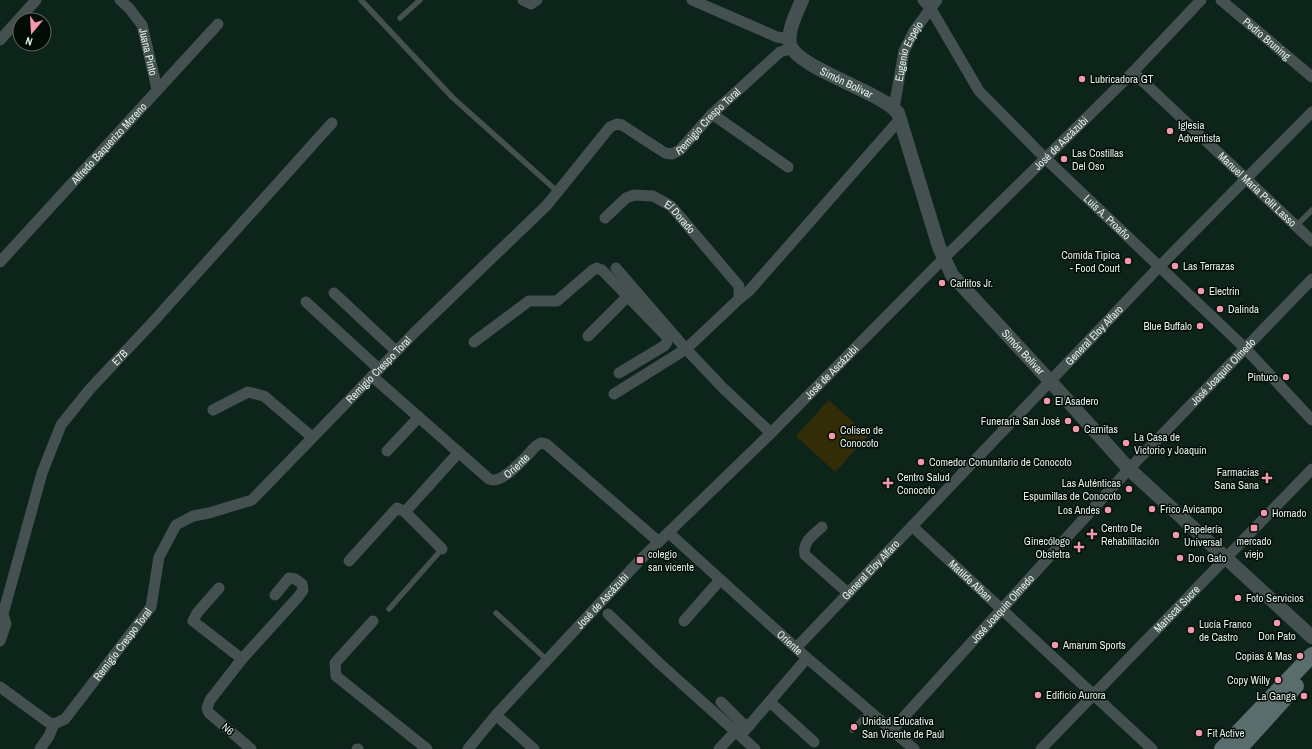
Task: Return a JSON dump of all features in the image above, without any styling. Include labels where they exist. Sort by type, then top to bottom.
[{"type":"main road","points":[[1222,749],[1312,654]]},
{"type":"main road","points":[[1240,749],[1312,670]]},
{"type":"street","points":[[0,40],[36,0]]},
{"type":"street","name":"Juana Pinto","points":[[120,0],[129,8],[142,25],[158,89]]},
{"type":"street","points":[[523,0],[531,4],[537,0]]},
{"type":"street","name":"Simón Bolívar","points":[[692,0],[790,43],[795,52],[816,66],[898,113],[943,259],[952,276],[1050,381],[1129,469],[1312,637]]},
{"type":"street","points":[[790,43],[795,16],[802,0]]},
{"type":"street","name":"Luis A. Proaño","points":[[923,0],[934,5],[979,91],[1045,158],[1158,268],[1244,348],[1312,420]]},
{"type":"street","name":"José de Ascázubi","points":[[468,749],[496,715],[658,542],[669,533],[943,259],[1133,72],[1201,0]]},
{"type":"street","name":"Pedro Bruning","points":[[1221,0],[1312,77]]},
{"type":"street","name":"Eugenio Espejo","points":[[898,113],[904,51],[914,31],[934,5]]},
{"type":"street","name":"Alfredo Baquerizo Moreno","points":[[0,262],[218,24]]},
{"type":"street","name":"Remigio Crespo Toral","points":[[54,724],[65,720],[151,607],[159,557],[176,526],[193,516],[209,513],[252,500],[396,351],[547,206],[610,127],[617,124],[622,125],[665,152],[672,154],[680,150],[712,114],[790,43]]},
{"type":"street","name":"Manuel Maria Polit Lasso","points":[[1133,72],[1312,242]]},
{"type":"street","name":"General Eloy Alfaro","points":[[796,648],[1158,268],[1312,112]]},
{"type":"street","points":[[614,394],[686,349],[738,299],[749,292],[898,113]]},
{"type":"street","points":[[712,114],[788,167]]},
{"type":"street","name":"E7B","points":[[0,641],[6,624],[2,613],[42,473],[61,425],[90,389],[152,323],[332,123]]},
{"type":"street","name":"El Dorado","points":[[605,218],[626,198],[634,195],[653,196],[671,206],[739,286],[738,299]]},
{"type":"street","points":[[474,342],[529,301],[557,301],[597,268],[602,270],[631,293],[723,388],[771,432]]},
{"type":"street","points":[[616,268],[631,293],[666,337],[667,342],[664,346],[619,373]]},
{"type":"street","name":"José Joaquin Olmedo","points":[[892,730],[1129,469],[1312,279]]},
{"type":"street","points":[[334,293],[396,351]]},
{"type":"street","points":[[588,336],[631,293]]},
{"type":"street","name":"Oriente","points":[[306,302],[418,417],[485,476],[497,481],[504,477],[538,444],[546,444],[658,542]]},
{"type":"street","points":[[213,410],[248,392],[264,396],[312,437]]},
{"type":"street","points":[[387,451],[418,417]]},
{"type":"street","points":[[405,512],[459,452]]},
{"type":"street","name":"Mariscal Sucre","points":[[1041,749],[1312,469]]},
{"type":"street","points":[[349,561],[397,508],[405,512],[442,550]]},
{"type":"street","name":"Matilde Alban","points":[[912,526],[1093,696],[1152,749]]},
{"type":"street","points":[[822,527],[806,542],[805,555],[848,593]]},
{"type":"street","name":"Oriente","points":[[669,533],[807,658],[914,749]]},
{"type":"street","points":[[219,588],[197,613],[193,621],[242,659],[299,596],[303,590],[302,584],[295,578],[289,578],[275,595]]},
{"type":"street","points":[[684,621],[720,580]]},
{"type":"street","points":[[608,614],[659,663],[739,733],[755,749]]},
{"type":"street","points":[[374,620],[335,663],[336,676],[427,749]]},
{"type":"street","points":[[719,749],[750,725],[807,658]]},
{"type":"street","name":"N6","points":[[242,659],[210,700],[207,708],[209,713],[246,748]]},
{"type":"street","points":[[0,687],[54,724],[49,736],[40,749]]},
{"type":"street","points":[[721,702],[743,724],[750,725]]},
{"type":"street","points":[[770,702],[814,742]]},
{"type":"street","points":[[496,715],[534,749]]},
{"type":"lane","points":[[361,0],[452,97],[558,192]]},
{"type":"lane","points":[[400,18],[420,0]]},
{"type":"lane","points":[[1296,226],[1312,210]]},
{"type":"lane","points":[[389,609],[442,550]]},
{"type":"lane","points":[[496,613],[547,660]]},
{"type":"lane","points":[[852,730],[870,711]]},
{"type":"shaded area","name":"Coliseo de Conocoto","points":[[829,400],[868,436],[835,472],[796,436]]},
{"type":"place","name":"Lubricadora GT","points":[[1082,79]]},
{"type":"place","name":"Iglesia Adventista","points":[[1170,131]]},
{"type":"place","name":"Las Costillas Del Oso","points":[[1064,159]]},
{"type":"place","name":"Comida Tipica - Food Court","points":[[1128,261]]},
{"type":"place","name":"Las Terrazas","points":[[1175,266]]},
{"type":"place","name":"Carlitos Jr.","points":[[942,283]]},
{"type":"place","name":"Electrin","points":[[1201,291]]},
{"type":"place","name":"Dalinda","points":[[1220,309]]},
{"type":"place","name":"Blue Buffalo","points":[[1200,326]]},
{"type":"place","name":"Pintuco","points":[[1286,377]]},
{"type":"place","name":"El Asadero","points":[[1047,401]]},
{"type":"place","name":"Funeraría San José","points":[[1068,421]]},
{"type":"place","name":"Carnitas","points":[[1076,429]]},
{"type":"place","name":"Coliseo de Conocoto","points":[[832,436]]},
{"type":"place","name":"La Casa de Victorio y Joaquin","points":[[1126,443]]},
{"type":"place","name":"Comedor Comunitario de Conocoto","points":[[921,462]]},
{"type":"place","name":"Farmacias Sana Sana","points":[[1267,478]]},
{"type":"place","name":"Centro Salud Conocoto","points":[[888,483]]},
{"type":"place","name":"Las Auténticas Espumillas de Conocoto","points":[[1129,489]]},
{"type":"place","name":"Frico Avicampo","points":[[1152,509]]},
{"type":"place","name":"Los Andes","points":[[1108,510]]},
{"type":"place","name":"Hornado","points":[[1264,513]]},
{"type":"place","name":"mercado viejo","points":[[1254,528]]},
{"type":"place","name":"Centro De Rehabilitación","points":[[1092,534]]},
{"type":"place","name":"Papelería Universal","points":[[1176,535]]},
{"type":"place","name":"Ginecólogo Obstetra","points":[[1079,547]]},
{"type":"place","name":"Don Gato","points":[[1180,558]]},
{"type":"place","name":"colegio san vicente","points":[[640,560]]},
{"type":"place","name":"Foto Servicios","points":[[1238,598]]},
{"type":"place","name":"Don Pato","points":[[1277,623]]},
{"type":"place","name":"Lucía Franco de Castro","points":[[1191,630]]},
{"type":"place","name":"Amarum Sports","points":[[1055,645]]},
{"type":"place","name":"Copias & Mas","points":[[1300,656]]},
{"type":"place","name":"Copy Willy","points":[[1278,680]]},
{"type":"place","name":"Edificio Aurora","points":[[1038,695]]},
{"type":"place","name":"La Ganga","points":[[1304,696]]},
{"type":"place","name":"Unidad Educativa San Vicente de Paúl","points":[[854,727]]},
{"type":"place","name":"Fit Active","points":[[1199,733]]}]
